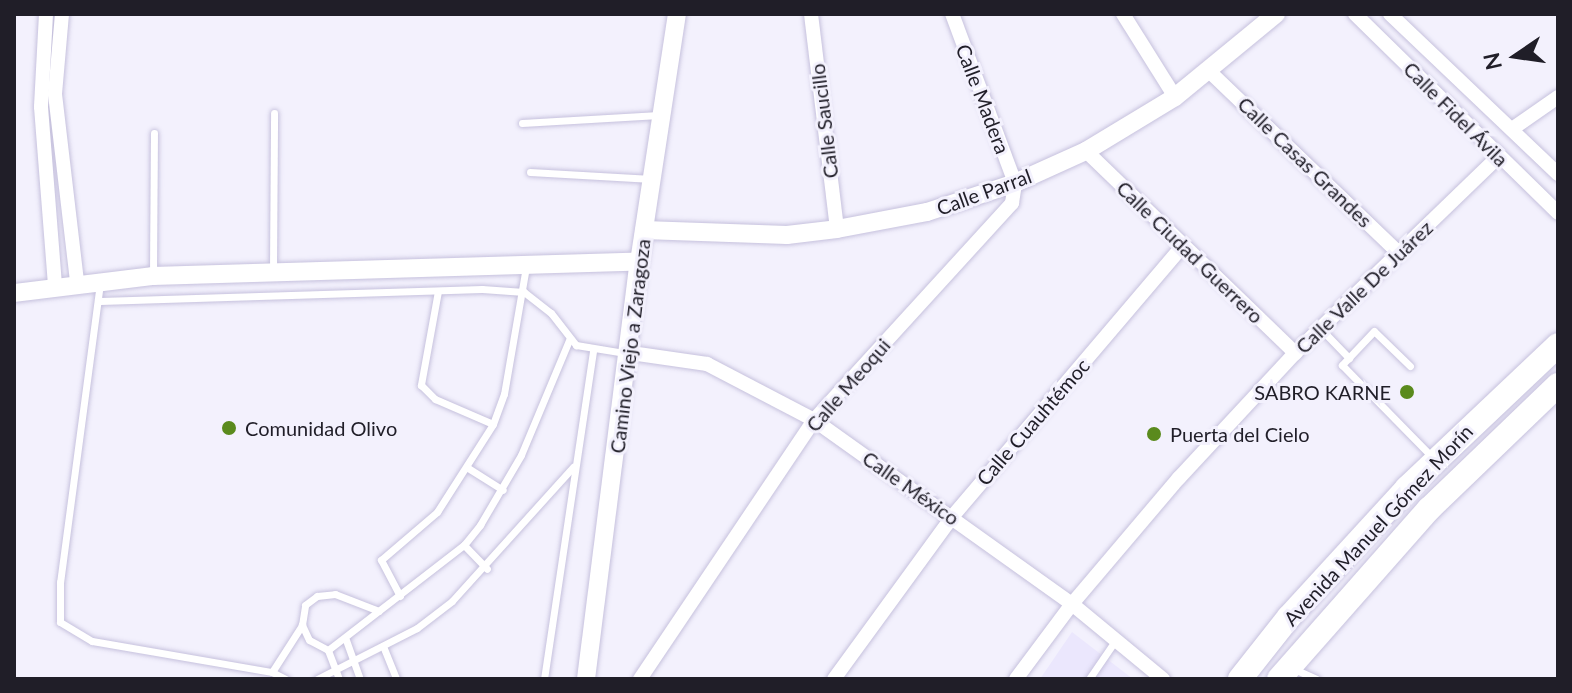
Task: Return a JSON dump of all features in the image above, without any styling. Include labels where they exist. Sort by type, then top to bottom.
[{"type":"main road","name":"Avenida Manuel Gómez Morín","points":[[1240,679],[1289,617],[1435,460],[1558,345]]},
{"type":"main road","name":"Avenida Manuel Gómez Morín","points":[[1283,673],[1429,509],[1558,385]]},
{"type":"street","points":[[46,14],[41,107],[55,286]]},
{"type":"street","points":[[62,14],[55,94],[77,282]]},
{"type":"street","name":"Camino Viejo a Zaragoza","points":[[586,679],[631,353],[639,262],[677,14]]},
{"type":"street","name":"Calle Saucillo","points":[[811,14],[837,229]]},
{"type":"street","name":"Calle Madera","points":[[952,14],[1015,183]]},
{"type":"street","points":[[1123,14],[1175,97]]},
{"type":"street","name":"Calle Parral","points":[[644,230],[787,235],[837,229],[927,212],[1015,183],[1086,151],[1175,97],[1210,72],[1276,14]]},
{"type":"street","name":"Calle Fidel Ávila","points":[[1355,14],[1558,213]]},
{"type":"street","name":"Calle Fidel Ávila","points":[[1390,14],[1558,174]]},
{"type":"street","name":"Calle Casas Grandes","points":[[1210,72],[1399,253]]},
{"type":"street","points":[[1512,129],[1558,97]]},
{"type":"street","name":"Calle Ciudad Guerrero","points":[[1086,151],[1295,353]]},
{"type":"street","name":"Calle Valle De Juárez","points":[[1016,679],[1072,604],[1295,353],[1499,156]]},
{"type":"street","name":"Calle Meoqui","points":[[640,679],[814,420],[1005,215],[1015,183]]},
{"type":"street","name":"Calle Cuauhtémoc","points":[[834,679],[952,517],[1182,247]]},
{"type":"street","points":[[14,293],[77,282],[153,276],[639,262]]},
{"type":"street","name":"Calle México","points":[[631,353],[707,364],[814,420],[1072,604],[1163,679]]},
{"type":"lane","points":[[273,272],[274,113]]},
{"type":"lane","points":[[522,123],[662,115]]},
{"type":"lane","points":[[153,276],[154,133]]},
{"type":"lane","points":[[530,172],[652,179]]},
{"type":"lane","points":[[400,596],[381,560],[422,528],[468,468],[493,424],[524,292],[526,264]]},
{"type":"lane","points":[[100,280],[100,301],[60,582],[60,622],[92,641],[272,672],[286,679]]},
{"type":"lane","points":[[100,301],[438,291],[524,292],[551,313],[569,340],[593,351],[631,353]]},
{"type":"lane","points":[[438,291],[421,385],[435,399],[493,424]]},
{"type":"lane","points":[[1320,328],[1349,358]]},
{"type":"lane","points":[[1410,366],[1374,331],[1342,365],[1435,460]]},
{"type":"lane","points":[[328,650],[346,640],[464,545],[503,490],[569,340]]},
{"type":"lane","points":[[544,679],[573,467],[593,351]]},
{"type":"lane","points":[[317,679],[383,646],[452,601],[487,569],[573,467]]},
{"type":"lane","points":[[468,468],[503,490]]},
{"type":"lane","points":[[464,545],[487,569]]},
{"type":"lane","points":[[272,672],[302,625],[305,605],[317,596],[335,594],[379,611]]},
{"type":"lane","points":[[302,625],[309,640],[328,650],[339,679]]},
{"type":"lane","points":[[346,640],[360,679]]},
{"type":"lane","points":[[1089,679],[1115,640]]},
{"type":"lane","points":[[383,646],[396,679]]},
{"type":"lane","points":[[1283,673],[1316,679]]},
{"type":"shaded area","points":[[1072,632],[1133,679],[1040,679]]},
{"type":"place","name":"SABRO KARNE","points":[[1407,392]]},
{"type":"place","name":"Comunidad Olivo","points":[[229,428]]},
{"type":"place","name":"Puerta del Cielo","points":[[1154,434]]}]
